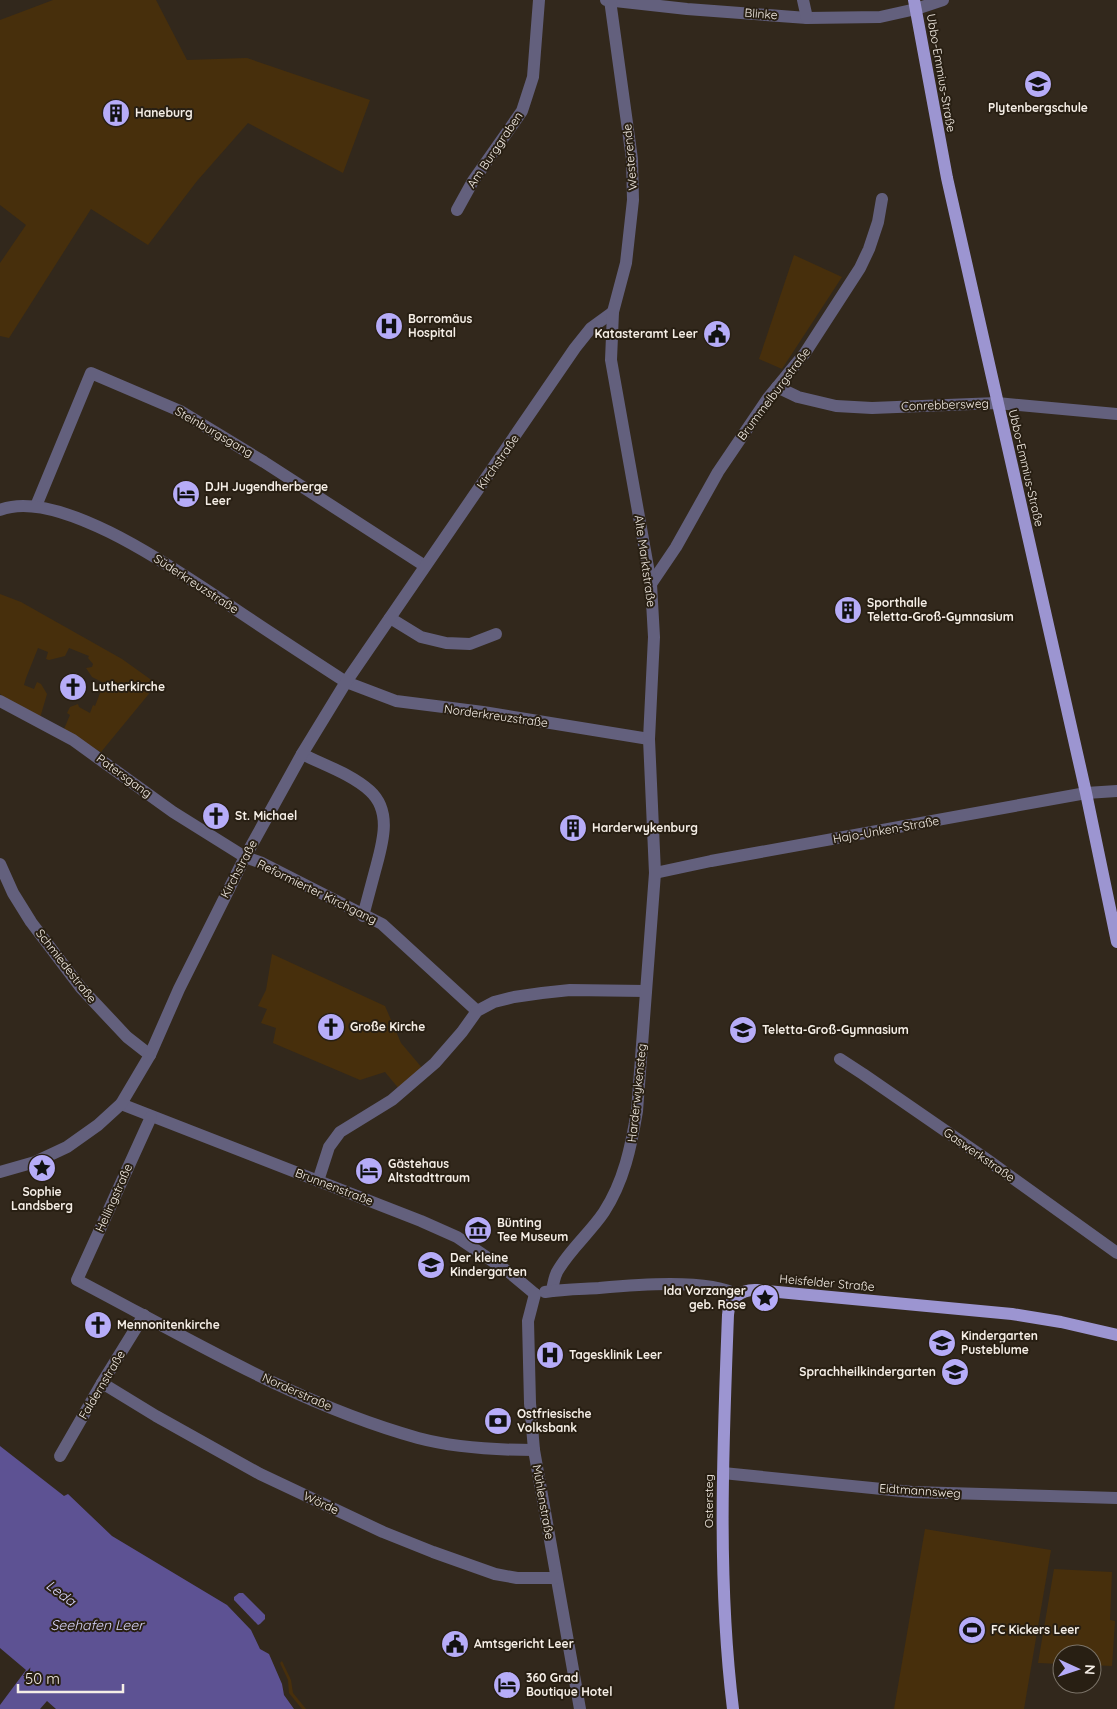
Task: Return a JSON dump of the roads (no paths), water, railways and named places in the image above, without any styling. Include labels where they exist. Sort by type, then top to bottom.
[{"type":"main road","name":"Ubbo-Emmius-Straße","points":[[915,5],[947,178],[1086,794],[1117,942]]},
{"type":"main road","name":"Heisfelder Straße","points":[[737,1295],[752,1290],[980,1311],[1054,1321],[1117,1335]]},
{"type":"main road","name":"Ostersteg","points":[[733,1709],[725,1605],[723,1473],[728,1315],[730,1305],[737,1295]]},
{"type":"street","name":"Am Burggraben","points":[[457,210],[473,181],[522,111],[533,77],[538,0]]},
{"type":"street","name":"Blinke","points":[[606,0],[687,9],[807,18],[880,17],[915,5],[942,0]]},
{"type":"street","name":"Westerende","points":[[610,0],[632,159],[633,200],[626,263],[613,312]]},
{"type":"street","points":[[804,0],[807,18]]},
{"type":"street","name":"Brummelburgstraße","points":[[651,584],[676,547],[718,472],[768,398],[805,353],[860,268],[878,222],[882,199]]},
{"type":"street","name":"Kirchstraße","points":[[0,1172],[35,1162],[67,1147],[98,1125],[121,1104],[150,1055],[179,989],[245,857],[302,754],[346,682],[575,348],[591,328],[613,312]]},
{"type":"street","name":"Alte Marktstraße","points":[[613,312],[611,360],[651,584],[654,637],[649,739],[655,873]]},
{"type":"street","name":"Steinburgsgang","points":[[36,506],[91,373],[180,411],[264,462],[425,566]]},
{"type":"street","name":"Conrebbersweg","points":[[777,387],[798,398],[836,406],[872,408],[997,403],[1117,414]]},
{"type":"street","name":"Süderkreuzstraße","points":[[0,510],[9,506],[36,506],[70,516],[109,532],[161,561],[346,682]]},
{"type":"street","points":[[390,618],[421,637],[446,643],[470,644],[496,634]]},
{"type":"street","name":"Norderkreuzstraße","points":[[346,682],[396,701],[483,712],[649,739]]},
{"type":"street","name":"Patersgang","points":[[1,707],[73,740],[173,812],[245,857]]},
{"type":"street","points":[[302,754],[345,775],[369,790],[379,802],[384,819],[384,837],[363,916]]},
{"type":"street","name":"Hajo-Unken-Straße","points":[[655,873],[711,861],[1086,794],[1117,791]]},
{"type":"street","name":"Reformierter Kirchgang","points":[[245,857],[262,863],[382,924],[477,1011]]},
{"type":"street","name":"Schmiedestraße","points":[[0,864],[13,893],[80,988],[126,1037],[150,1055]]},
{"type":"street","name":"Harderwykensteg","points":[[552,1291],[555,1274],[604,1212],[616,1191],[631,1146],[637,1111],[655,873]]},
{"type":"street","points":[[318,1180],[329,1147],[340,1132],[392,1100],[435,1063],[462,1032],[477,1011],[494,1002],[542,993],[570,990],[646,991]]},
{"type":"street","name":"Gaswerkstraße","points":[[840,1060],[989,1161],[1117,1254]]},
{"type":"street","name":"Brunnenstraße","points":[[121,1104],[422,1221],[457,1237],[510,1273],[535,1294]]},
{"type":"street","name":"Hellingstraße","points":[[77,1280],[151,1117]]},
{"type":"street","name":"Norderstraße","points":[[77,1280],[205,1349],[319,1403],[360,1419],[418,1438],[456,1445],[484,1449],[534,1450]]},
{"type":"street","name":"Heisfelder Straße","points":[[535,1294],[634,1285],[674,1285],[716,1287],[737,1295]]},
{"type":"street","name":"Mühlenstraße","points":[[535,1294],[528,1321],[530,1403],[534,1450],[580,1709]]},
{"type":"street","name":"Faldernstraße","points":[[60,1456],[144,1315]]},
{"type":"street","name":"Wörde","points":[[102,1383],[156,1416],[260,1474],[383,1532],[495,1574],[517,1578],[556,1578]]},
{"type":"street","name":"Eidtmannsweg","points":[[723,1473],[912,1492],[1117,1498]]},
{"type":"water","name":"Seehafen Leer","points":[[0,1446],[64,1496],[68,1494],[112,1536],[227,1605],[251,1630],[260,1649],[269,1654],[282,1684],[284,1695],[294,1709],[56,1709],[47,1701],[40,1709],[0,1709],[0,1705],[26,1670],[0,1648]]},
{"type":"water","points":[[239,1593],[243,1593],[265,1615],[265,1619],[260,1624],[258,1625],[234,1600],[234,1597]]},
{"type":"place","name":"Plytenbergschule","points":[[1038,84]]},
{"type":"place","name":"Haneburg","points":[[116,113]]},
{"type":"place","name":"Borromäus Hospital","points":[[389,326]]},
{"type":"place","name":"Katasteramt Leer","points":[[717,334]]},
{"type":"place","name":"DJH Jugendherberge Leer","points":[[186,494]]},
{"type":"place","name":"Sporthalle Teletta-Groß-Gymnasium","points":[[848,610]]},
{"type":"place","name":"Lutherkirche","points":[[73,687]]},
{"type":"place","name":"St. Michael","points":[[216,816]]},
{"type":"place","name":"Harderwykenburg","points":[[573,828]]},
{"type":"place","name":"Große Kirche","points":[[331,1027]]},
{"type":"place","name":"Teletta-Groß-Gymnasium","points":[[743,1030]]},
{"type":"place","name":"Sophie Landsberg","points":[[42,1168]]},
{"type":"place","name":"Gästehaus Altstadttraum","points":[[369,1171]]},
{"type":"place","name":"Bünting Tee Museum","points":[[478,1230]]},
{"type":"place","name":"Der kleine Kindergarten","points":[[431,1265]]},
{"type":"place","name":"Ida Vorzanger geb. Rose","points":[[765,1298]]},
{"type":"place","name":"Mennonitenkirche","points":[[98,1325]]},
{"type":"place","name":"Kindergarten Pusteblume","points":[[942,1343]]},
{"type":"place","name":"Tagesklinik Leer","points":[[550,1355]]},
{"type":"place","name":"Sprachheilkindergarten","points":[[955,1372]]},
{"type":"place","name":"Ostfriesische Volksbank","points":[[498,1421]]},
{"type":"place","name":"FC Kickers Leer","points":[[972,1630]]},
{"type":"place","name":"Amtsgericht Leer","points":[[455,1644]]},
{"type":"place","name":"360 Grad Boutique Hotel","points":[[507,1685]]},
{"type":"water label","name":"Leda","points":[[61,1593]]}]
